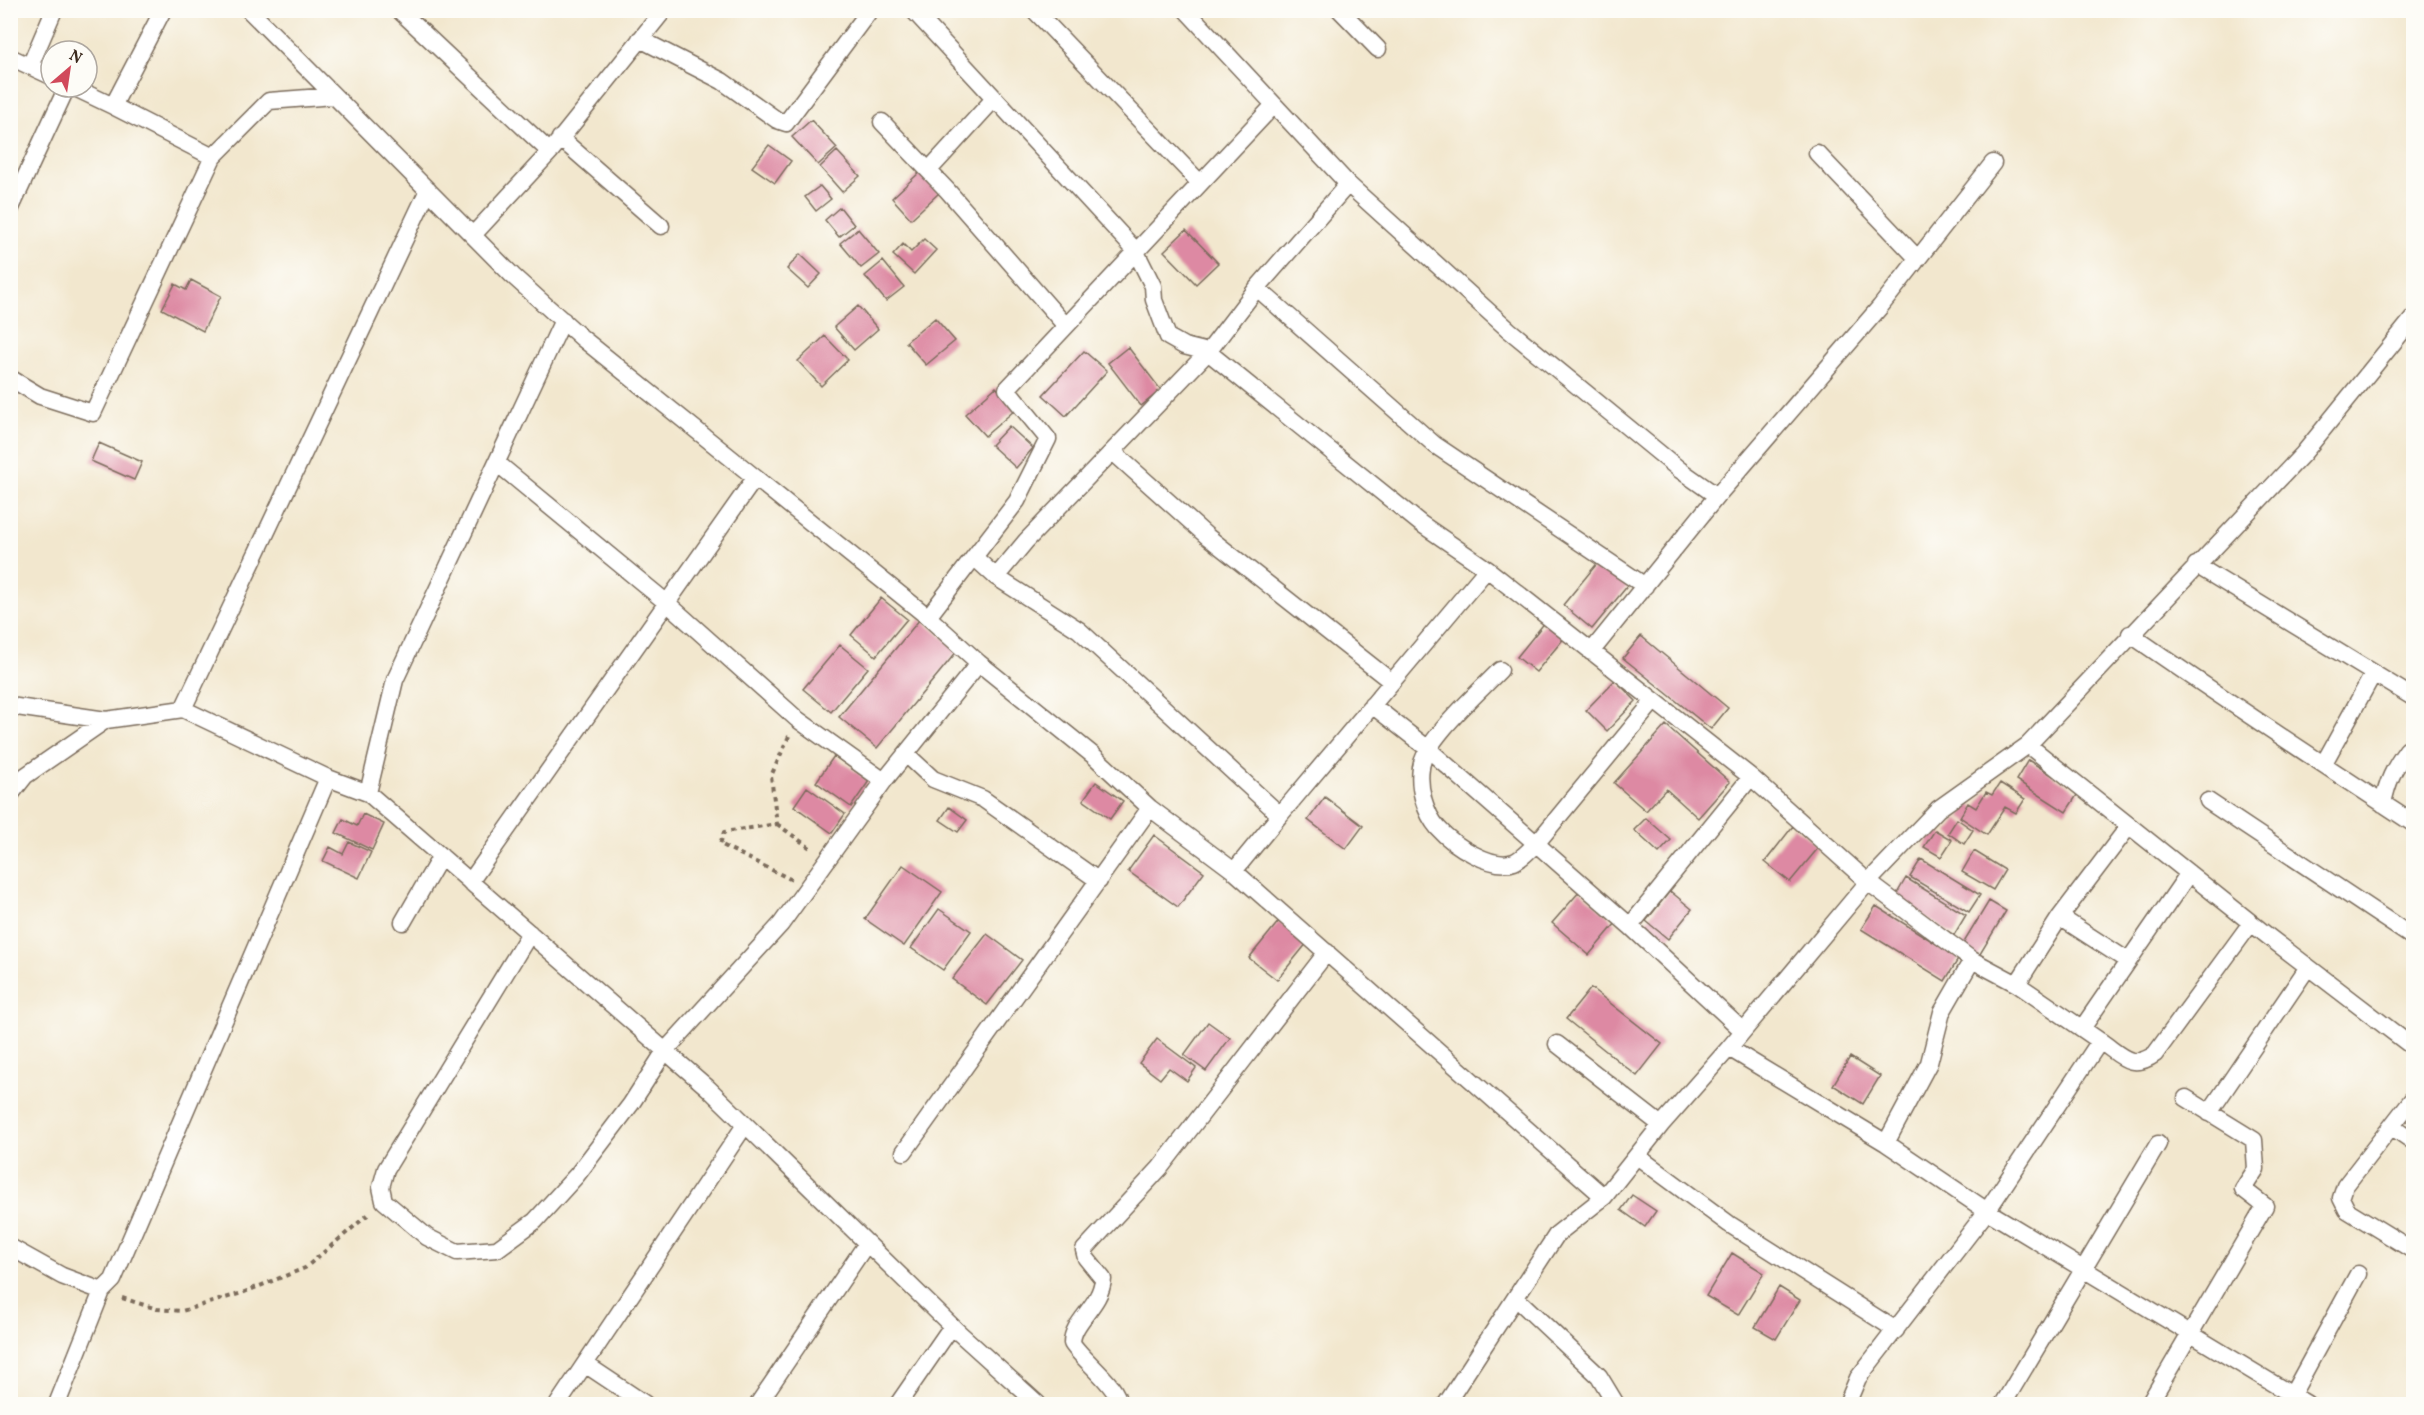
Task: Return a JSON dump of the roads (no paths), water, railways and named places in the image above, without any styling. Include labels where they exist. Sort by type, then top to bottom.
[{"type":"street","points":[[30,66],[54,10]]},
{"type":"street","points":[[113,106],[163,10]]},
{"type":"street","points":[[249,10],[473,235],[563,320],[928,617],[979,663],[1094,756],[1150,808],[1234,871],[1604,1197]]},
{"type":"street","points":[[399,10],[555,145],[661,226]]},
{"type":"street","points":[[473,235],[555,145],[664,10]]},
{"type":"street","points":[[640,39],[722,81],[777,120],[786,123],[870,10]]},
{"type":"street","points":[[913,10],[1135,250],[1153,286],[1154,300],[1168,337],[1184,346],[1208,352],[1420,523],[1487,569],[1751,777],[1868,882],[1972,960],[2017,984],[2131,1062],[2143,1062],[2155,1054],[2251,923]]},
{"type":"street","points":[[1034,10],[1200,183]]},
{"type":"street","points":[[1186,10],[1348,183],[1509,330],[1680,470],[1717,496]]},
{"type":"street","points":[[1340,10],[1378,49]]},
{"type":"street","points":[[10,57],[39,70]]},
{"type":"street","points":[[10,378],[40,396],[93,413],[213,157],[269,101],[334,96]]},
{"type":"street","points":[[10,210],[61,99]]},
{"type":"street","points":[[98,99],[213,157]]},
{"type":"street","points":[[929,170],[994,99]]},
{"type":"street","points":[[928,617],[1017,501],[1048,439],[1007,389],[1135,250],[1274,105]]},
{"type":"street","points":[[882,122],[929,170],[1065,325]]},
{"type":"street","points":[[1817,153],[1918,259]]},
{"type":"street","points":[[1591,652],[1717,496],[1918,259],[1993,163]]},
{"type":"street","points":[[996,577],[1026,541],[1208,352],[1257,288],[1348,183]]},
{"type":"street","points":[[183,709],[428,190]]},
{"type":"street","points":[[1257,288],[1435,445],[1645,586]]},
{"type":"street","points":[[1446,1404],[1557,1234],[1604,1197],[1661,1125],[1729,1048],[1868,882],[1938,809],[2028,745],[2130,634],[2303,454],[2414,317]]},
{"type":"street","points":[[368,793],[395,680],[563,320]]},
{"type":"street","points":[[1113,452],[1208,537],[1392,682]]},
{"type":"street","points":[[497,463],[667,603],[797,719],[884,781]]},
{"type":"street","points":[[470,882],[755,478]]},
{"type":"street","points":[[974,557],[996,577],[1079,630],[1280,815]]},
{"type":"street","points":[[2196,565],[2414,698]]},
{"type":"street","points":[[1234,871],[1487,569]]},
{"type":"street","points":[[2130,634],[2263,727],[2324,763],[2414,824]]},
{"type":"street","points":[[530,933],[386,1169],[381,1187],[384,1201],[427,1238],[457,1252],[497,1249],[535,1221],[577,1175],[631,1104],[665,1051],[748,963],[781,924],[884,781],[979,663]]},
{"type":"street","points":[[1500,670],[1427,748],[1421,768],[1422,799],[1438,828],[1466,849],[1492,864],[1515,862],[1536,844],[1653,702]]},
{"type":"street","points":[[2324,763],[2373,674]]},
{"type":"street","points":[[1372,705],[1427,748],[1630,926],[1743,1031]]},
{"type":"street","points":[[10,706],[106,720],[183,709],[328,778],[368,793],[665,1051],[745,1125],[952,1326],[1038,1404]]},
{"type":"street","points":[[10,795],[25,776],[106,720]]},
{"type":"street","points":[[2028,745],[2251,923],[2414,1048]]},
{"type":"street","points":[[2383,804],[2389,777],[2407,750]]},
{"type":"street","points":[[906,754],[933,778],[983,799],[1100,881]]},
{"type":"street","points":[[1630,926],[1751,777]]},
{"type":"street","points":[[57,1404],[102,1292],[113,1280],[328,778]]},
{"type":"street","points":[[2208,801],[2414,938]]},
{"type":"street","points":[[904,1152],[1150,808]]},
{"type":"street","points":[[2017,984],[2060,917],[2129,826]]},
{"type":"street","points":[[403,922],[441,856]]},
{"type":"street","points":[[2083,1027],[2189,873]]},
{"type":"street","points":[[2060,917],[2128,961]]},
{"type":"street","points":[[1118,1404],[1119,1400],[1113,1389],[1072,1343],[1072,1334],[1098,1301],[1102,1289],[1103,1279],[1086,1258],[1084,1250],[1160,1168],[1327,952]]},
{"type":"street","points":[[1886,1143],[1929,1063],[1942,1012],[1972,960]]},
{"type":"street","points":[[2209,1113],[2308,967]]},
{"type":"street","points":[[1847,1404],[1858,1378],[1987,1211],[2100,1041]]},
{"type":"street","points":[[1557,1044],[1661,1125]]},
{"type":"street","points":[[1729,1048],[1886,1143],[1987,1211],[2190,1333],[2289,1400],[2307,1404]]},
{"type":"street","points":[[2414,1097],[2345,1186],[2342,1198],[2347,1210],[2414,1251]]},
{"type":"street","points":[[2149,1404],[2265,1206],[2243,1189],[2256,1168],[2254,1140],[2186,1098]]},
{"type":"street","points":[[558,1404],[745,1125]]},
{"type":"street","points":[[2392,1127],[2414,1142]]},
{"type":"street","points":[[2003,1404],[2158,1144]]},
{"type":"street","points":[[1637,1156],[1730,1224],[1896,1330]]},
{"type":"street","points":[[758,1404],[867,1244]]},
{"type":"street","points":[[10,1247],[62,1276],[102,1292]]},
{"type":"street","points":[[2289,1400],[2358,1274]]},
{"type":"street","points":[[1516,1298],[1599,1376],[1616,1404]]},
{"type":"street","points":[[898,1404],[952,1326]]},
{"type":"street","points":[[585,1364],[645,1404]]}]
